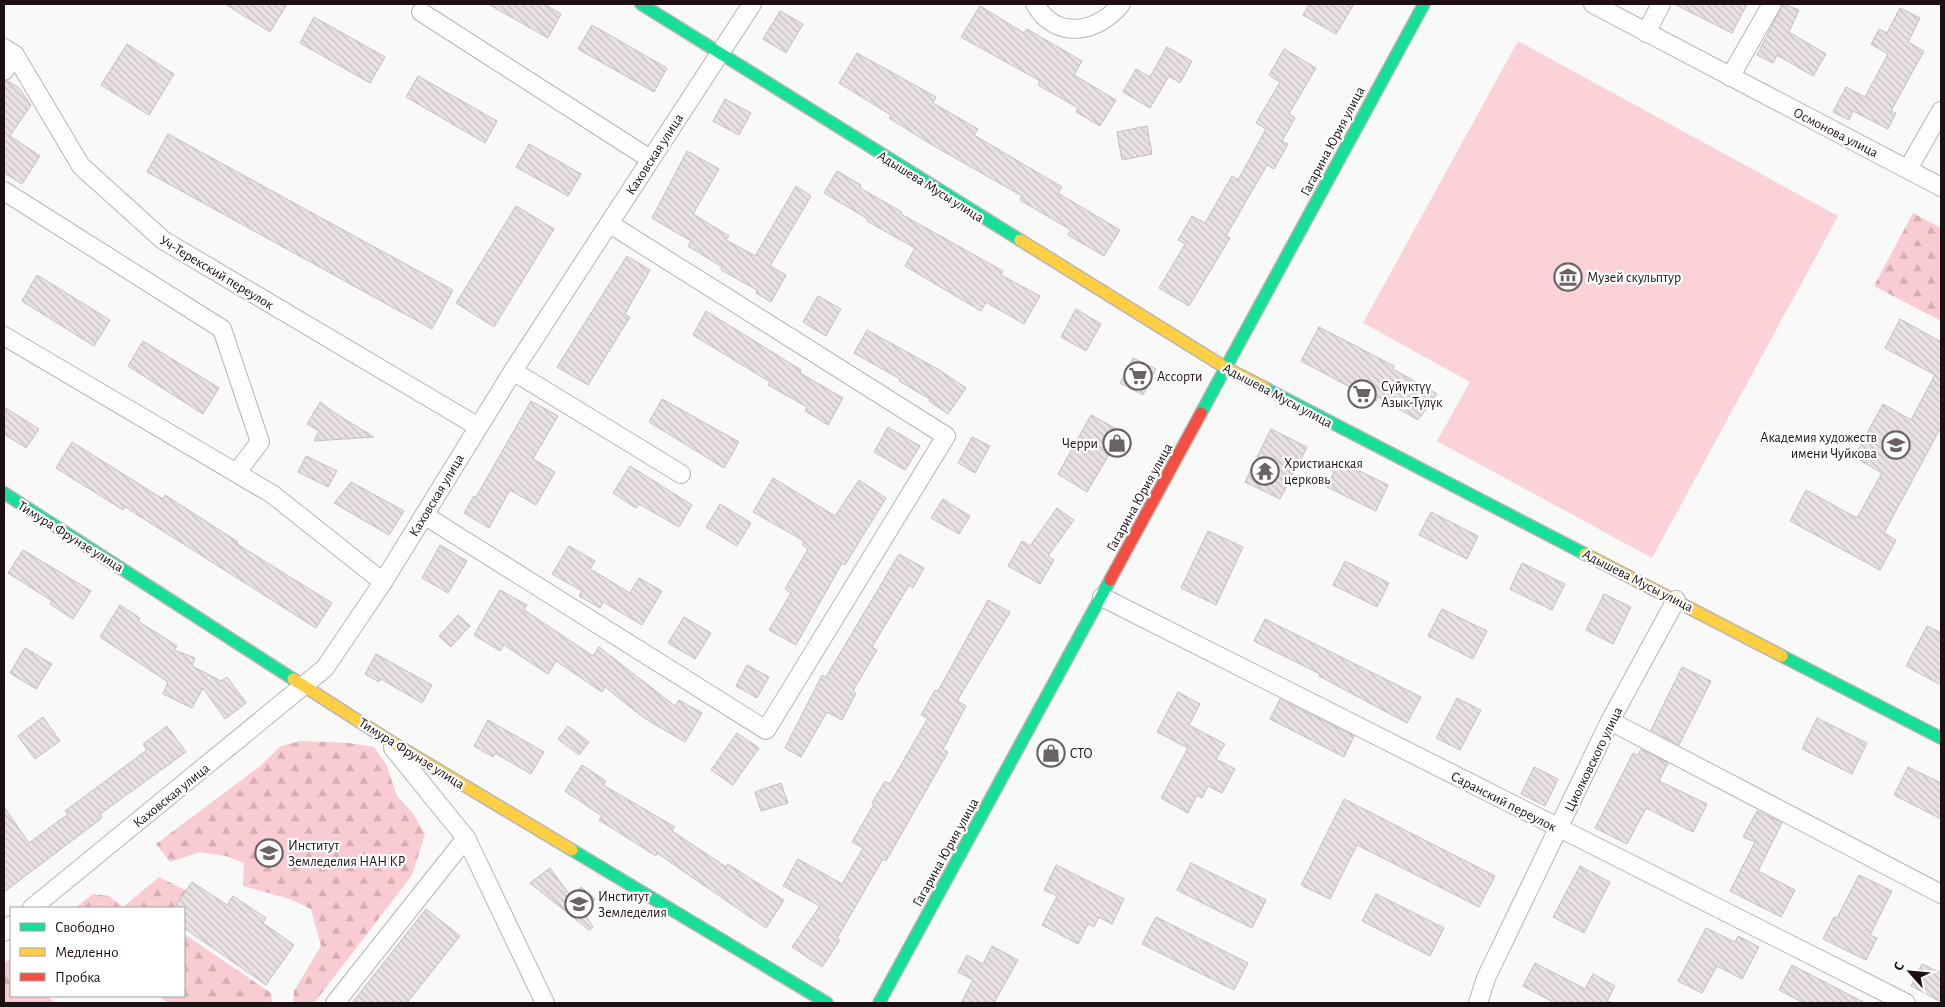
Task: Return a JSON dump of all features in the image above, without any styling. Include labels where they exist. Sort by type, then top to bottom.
[{"type":"main road","name":"Адышева Мусы улица","points":[[641,4],[1226,368],[1941,738]]},
{"type":"main road","name":"Гагарина Юрия улица","points":[[879,1003],[1424,4]]},
{"type":"main road","name":"Тимура Фрунзе улица","points":[[4,494],[306,685],[385,738],[827,1003]]},
{"type":"street","name":"Каховская улица","points":[[33,907],[325,668],[383,582],[477,426],[752,4]]},
{"type":"street","points":[[1035,4],[1040,12],[1053,23],[1069,28],[1092,27],[1108,19],[1121,4]]},
{"type":"street","name":"Осмонова улица","points":[[1593,4],[1941,187]]},
{"type":"street","points":[[1646,33],[1661,4]]},
{"type":"street","points":[[1730,77],[1772,4]]},
{"type":"street","points":[[421,12],[650,159]]},
{"type":"street","name":"Уч-Терекский переулок","points":[[4,71],[9,52]]},
{"type":"street","name":"Уч-Терекский переулок","points":[[9,52],[81,166],[163,240],[477,426]]},
{"type":"street","points":[[1908,169],[1941,111]]},
{"type":"street","points":[[4,191],[222,328],[260,442],[237,472]]},
{"type":"street","points":[[424,516],[766,730],[946,436],[610,224]]},
{"type":"street","points":[[4,336],[272,494],[383,582]]},
{"type":"street","points":[[513,371],[681,474]]},
{"type":"street","name":"Саранский переулок","points":[[1102,597],[1906,1003]]},
{"type":"street","name":"Циолковского улица","points":[[1478,1003],[1486,978],[1560,829],[1610,721],[1676,600]]},
{"type":"street","points":[[1610,721],[1941,894]]},
{"type":"street","points":[[385,738],[466,838],[545,1003]]},
{"type":"street","points":[[334,1003],[466,838]]},
{"type":"green space","points":[[1913,213],[1941,228],[1941,321],[1874,286]]},
{"type":"green space","points":[[301,741],[349,743],[374,747],[386,764],[397,796],[412,812],[425,834],[412,875],[314,1003],[293,1003],[294,991],[321,946],[311,909],[290,899],[243,886],[244,863],[226,856],[200,852],[170,862],[156,844],[259,767],[281,746]]},
{"type":"green space","points":[[159,877],[187,891],[182,907],[123,907]]},
{"type":"green space","points":[[93,894],[109,896],[123,907],[76,907]]},
{"type":"green space","points":[[185,935],[271,993],[272,1003],[169,1003],[160,997],[185,997]]},
{"type":"green space","points":[[10,959],[10,997],[50,997],[54,1003],[4,1003],[4,963]]},
{"type":"shaded area","points":[[1518,41],[1838,216],[1652,558],[1437,441],[1470,382],[1363,323]]},
{"type":"building","points":[[225,4],[287,4],[270,32]]},
{"type":"building","points":[[488,4],[544,4],[561,14],[548,38]]},
{"type":"building","points":[[1309,4],[1354,4],[1336,34],[1303,15]]},
{"type":"building","points":[[1674,4],[1747,4],[1732,33]]},
{"type":"building","points":[[1783,4],[1799,10],[1789,32],[1826,54],[1813,76],[1777,55],[1773,63],[1757,55]]},
{"type":"building","points":[[980,6],[1024,33],[1027,29],[1082,61],[1074,75],[1116,100],[1100,126],[1076,112],[1078,108],[1038,85],[1040,81],[961,37]]},
{"type":"building","points":[[1900,8],[1920,18],[1908,42],[1924,51],[1891,111],[1896,113],[1888,129],[1853,111],[1849,120],[1833,112],[1846,87],[1865,97],[1888,54],[1871,44],[1879,29],[1887,33]]},
{"type":"building","points":[[780,11],[803,24],[786,53],[763,39]]},
{"type":"building","points":[[314,17],[385,57],[370,83],[300,43]]},
{"type":"building","points":[[592,25],[667,68],[654,92],[578,49]]},
{"type":"building","points":[[127,44],[174,74],[149,115],[101,85]]},
{"type":"building","points":[[1167,47],[1192,61],[1180,83],[1169,76],[1150,108],[1123,92],[1136,69],[1150,77]]},
{"type":"building","points":[[1284,49],[1316,68],[1289,114],[1295,118],[1282,141],[1288,144],[1274,169],[1267,165],[1226,236],[1230,238],[1189,306],[1159,288],[1185,244],[1178,240],[1192,216],[1205,223],[1232,176],[1238,180],[1266,129],[1256,123],[1280,82],[1269,75]]},
{"type":"building","points":[[857,53],[936,97],[933,103],[978,129],[974,135],[1062,187],[1058,193],[1120,230],[1104,256],[1068,235],[1071,230],[1020,200],[1022,196],[934,146],[889,118],[891,115],[839,83]]},
{"type":"building","points":[[418,76],[497,121],[485,143],[406,97]]},
{"type":"building","points":[[8,81],[18,87],[31,105],[10,136],[40,156],[22,184],[4,173],[4,82]]},
{"type":"building","points":[[725,99],[751,113],[739,135],[713,121]]},
{"type":"building","points":[[1147,126],[1152,154],[1122,160],[1117,132]]},
{"type":"building","points":[[168,134],[453,290],[432,329],[147,172]]},
{"type":"building","points":[[529,144],[581,174],[568,196],[516,167]]},
{"type":"building","points":[[687,151],[719,169],[693,214],[729,236],[726,240],[755,256],[796,186],[811,196],[770,266],[786,275],[771,302],[756,293],[757,290],[721,270],[722,267],[688,246],[691,241],[652,218]]},
{"type":"building","points":[[837,171],[861,185],[860,188],[902,212],[901,214],[1003,271],[1001,275],[1040,296],[1024,324],[986,302],[981,311],[905,266],[915,248],[867,221],[868,219],[824,193]]},
{"type":"building","points":[[516,206],[554,229],[494,327],[456,303]]},
{"type":"building","points":[[627,256],[650,270],[625,314],[630,317],[588,385],[557,367]]},
{"type":"building","points":[[37,275],[110,320],[94,346],[22,301]]},
{"type":"building","points":[[818,296],[841,309],[826,336],[803,322]]},
{"type":"building","points":[[1076,309],[1101,324],[1086,351],[1061,337]]},
{"type":"building","points":[[706,311],[801,370],[800,373],[843,398],[828,425],[805,411],[807,407],[768,385],[770,382],[693,335]]},
{"type":"building","name":"Академия художеств имени Чуйкова","points":[[1900,319],[1941,342],[1941,427],[1884,533],[1896,540],[1880,570],[1790,521],[1806,490],[1857,518],[1882,473],[1854,457],[1883,404],[1911,420],[1935,375],[1885,348]]},
{"type":"building","points":[[1319,327],[1394,366],[1393,369],[1437,394],[1418,420],[1378,397],[1376,401],[1301,361]]},
{"type":"building","points":[[867,330],[936,368],[966,388],[948,414],[929,401],[930,399],[899,381],[900,379],[854,353]]},
{"type":"building","points":[[143,341],[219,388],[203,414],[128,366]]},
{"type":"building","points":[[1133,358],[1156,369],[1143,395],[1120,383]]},
{"type":"building","points":[[662,399],[739,442],[724,468],[649,422]]},
{"type":"building","points":[[531,401],[558,416],[533,459],[555,472],[536,505],[510,490],[489,528],[464,513],[474,496],[476,497]]},
{"type":"building","points":[[320,402],[374,437],[314,441],[319,431],[307,424]]},
{"type":"building","points":[[4,407],[39,429],[26,448],[4,434]]},
{"type":"building","points":[[1091,415],[1122,432],[1087,492],[1058,474]]},
{"type":"building","points":[[888,427],[920,446],[905,470],[874,452]]},
{"type":"building","points":[[1271,429],[1307,447],[1280,499],[1245,482]]},
{"type":"building","points":[[972,437],[990,446],[975,473],[958,463]]},
{"type":"building","points":[[72,442],[163,499],[165,495],[238,542],[237,544],[332,603],[316,628],[125,507],[123,510],[56,468]]},
{"type":"building","points":[[306,456],[337,471],[328,487],[298,472]]},
{"type":"building","points":[[1339,461],[1388,485],[1376,511],[1327,487]]},
{"type":"building","points":[[630,466],[692,505],[679,527],[639,504],[636,508],[613,493]]},
{"type":"building","points":[[773,478],[835,516],[859,480],[886,498],[845,565],[842,563],[796,645],[769,630],[791,593],[785,589],[808,549],[802,545],[804,541],[753,512]]},
{"type":"building","points":[[351,482],[404,511],[389,535],[334,503]]},
{"type":"building","points":[[943,499],[970,516],[959,534],[931,518]]},
{"type":"building","points":[[720,504],[751,523],[737,546],[706,527]]},
{"type":"building","points":[[1057,508],[1074,520],[1048,556],[1054,560],[1040,584],[1008,566],[1022,541],[1030,546]]},
{"type":"building","points":[[1431,512],[1478,536],[1467,559],[1419,535]]},
{"type":"building","points":[[1208,531],[1243,547],[1216,605],[1181,588]]},
{"type":"building","points":[[440,545],[467,561],[448,593],[422,578]]},
{"type":"building","points":[[569,546],[595,561],[590,569],[630,593],[639,578],[662,591],[642,625],[603,602],[600,608],[579,596],[582,591],[552,574]]},
{"type":"building","points":[[23,550],[91,591],[73,619],[50,604],[52,601],[8,573]]},
{"type":"building","points":[[899,554],[924,568],[913,588],[909,585],[872,647],[877,650],[853,691],[856,693],[842,720],[827,712],[801,757],[785,748],[822,675],[826,677]]},
{"type":"building","points":[[1345,561],[1389,583],[1377,607],[1333,585]]},
{"type":"building","points":[[1522,563],[1565,584],[1552,610],[1510,589]]},
{"type":"building","points":[[500,590],[527,605],[524,610],[593,656],[599,647],[675,706],[679,700],[702,713],[685,742],[644,718],[605,687],[602,692],[556,661],[548,674],[504,645],[500,651],[474,635]]},
{"type":"building","points":[[1604,594],[1631,607],[1613,644],[1586,630]]},
{"type":"building","points":[[988,600],[1010,612],[957,701],[966,706],[943,749],[948,752],[886,861],[883,859],[837,938],[840,940],[822,967],[792,947],[820,906],[783,886],[798,859],[842,884],[863,848],[852,842],[874,804],[872,803],[885,781],[890,784],[928,718],[921,715],[935,690],[938,691]]},
{"type":"building","points":[[120,605],[140,618],[138,621],[177,646],[174,650],[195,658],[192,666],[221,681],[227,677],[246,703],[225,719],[203,688],[192,708],[163,694],[168,682],[100,637]]},
{"type":"building","points":[[1442,609],[1487,631],[1473,659],[1428,636]]},
{"type":"building","points":[[458,615],[470,626],[451,647],[439,636]]},
{"type":"building","points":[[684,617],[711,633],[695,659],[668,643]]},
{"type":"building","points":[[1265,619],[1421,697],[1407,723],[1319,676],[1320,674],[1254,641]]},
{"type":"building","points":[[1927,626],[1941,633],[1941,685],[1906,666]]},
{"type":"building","points":[[25,648],[52,664],[36,689],[10,673]]},
{"type":"building","points":[[376,654],[432,685],[422,703],[381,679],[379,682],[365,674]]},
{"type":"building","points":[[747,665],[769,677],[757,698],[736,686]]},
{"type":"building","points":[[1682,667],[1711,681],[1679,745],[1651,730]]},
{"type":"building","points":[[1178,692],[1200,704],[1189,725],[1225,744],[1216,759],[1235,769],[1222,793],[1208,786],[1202,798],[1197,795],[1188,813],[1161,798],[1188,748],[1157,732]]},
{"type":"building","points":[[1457,698],[1481,710],[1460,750],[1436,738]]},
{"type":"building","points":[[1280,699],[1354,736],[1344,757],[1270,719]]},
{"type":"building","points":[[43,717],[60,741],[35,759],[18,736]]},
{"type":"building","points":[[1817,718],[1867,743],[1852,774],[1802,749]]},
{"type":"building","points":[[488,720],[544,752],[531,774],[495,753],[493,757],[474,746]]},
{"type":"building","points":[[167,726],[186,752],[100,814],[102,818],[4,892],[4,807],[29,843],[68,814],[65,811],[147,750],[143,744]]},
{"type":"building","points":[[568,726],[589,742],[579,755],[558,739]]},
{"type":"building","points":[[737,733],[759,748],[733,785],[711,770]]},
{"type":"building","points":[[1641,749],[1668,763],[1659,781],[1707,804],[1693,832],[1646,808],[1627,844],[1595,828],[1633,753],[1638,755]]},
{"type":"building","points":[[582,765],[606,781],[603,785],[675,827],[672,831],[726,867],[728,864],[784,900],[766,928],[657,853],[656,856],[599,820],[602,816],[565,791]]},
{"type":"building","points":[[1534,767],[1558,779],[1545,806],[1521,794]]},
{"type":"building","points":[[1908,767],[1941,783],[1941,819],[1894,795]]},
{"type":"building","points":[[781,783],[788,803],[761,811],[755,792]]},
{"type":"building","points":[[1344,799],[1495,876],[1479,907],[1357,845],[1330,899],[1301,885]]},
{"type":"building","points":[[1757,811],[1782,823],[1758,871],[1795,890],[1781,917],[1730,891],[1755,842],[1743,837]]},
{"type":"building","points":[[1191,863],[1266,900],[1252,928],[1177,890]]},
{"type":"building","points":[[1056,865],[1124,899],[1112,924],[1099,917],[1094,927],[1088,924],[1078,944],[1042,925],[1057,896],[1044,890]]},
{"type":"building","points":[[1580,866],[1610,882],[1584,933],[1553,917]]},
{"type":"building","points":[[550,868],[572,898],[581,887],[595,899],[584,913],[593,927],[589,930],[530,883]]},
{"type":"building","points":[[1859,875],[1892,891],[1870,935],[1877,938],[1866,960],[1823,939],[1834,917],[1837,918]]},
{"type":"building","points":[[192,882],[227,905],[233,896],[266,918],[263,923],[294,945],[266,985],[185,929],[185,907],[175,907]]},
{"type":"building","points":[[1376,894],[1444,928],[1430,956],[1362,921]]},
{"type":"building","points":[[426,909],[460,936],[407,1003],[352,1003]]},
{"type":"building","points":[[1156,917],[1248,963],[1234,990],[1142,944]]},
{"type":"building","points":[[1706,928],[1735,942],[1738,936],[1759,947],[1742,979],[1717,966],[1702,993],[1678,981]]},
{"type":"building","points":[[992,946],[1018,960],[994,1003],[961,1003],[973,980],[958,972],[967,955],[983,964]]},
{"type":"building","points":[[1535,963],[1585,989],[1593,974],[1615,986],[1607,1001],[1612,1003],[1555,1003],[1523,986]]},
{"type":"building","points":[[1922,964],[1941,973],[1941,1002],[1911,986]]},
{"type":"building","points":[[1792,965],[1865,1003],[1804,1003],[1779,990]]},
{"type":"traffic: fast","points":[[641,4],[1020,240]]},
{"type":"traffic: fast","points":[[1201,413],[1424,4]]},
{"type":"traffic: fast","points":[[1265,388],[1585,554]]},
{"type":"traffic: fast","points":[[4,493],[293,679]]},
{"type":"traffic: fast","points":[[879,1003],[1110,580]]},
{"type":"traffic: fast","points":[[1782,656],[1941,738]]},
{"type":"traffic: fast","points":[[572,850],[827,1003]]},
{"type":"traffic: slow","points":[[1020,240],[1226,368],[1265,388]]},
{"type":"traffic: slow","points":[[1585,554],[1782,656]]},
{"type":"traffic: slow","points":[[293,679],[385,738],[572,850]]},
{"type":"traffic: jam","points":[[1110,580],[1201,413]]},
{"type":"place","name":"Музей скульптур","points":[[1568,277]]},
{"type":"place","name":"Ассорти","points":[[1138,376]]},
{"type":"place","name":"Сүйүктүү Азык-Түлүк","points":[[1362,394]]},
{"type":"place","name":"Черри","points":[[1117,443]]},
{"type":"place","name":"Академия художеств имени Чуйкова","points":[[1896,445]]},
{"type":"place","name":"Христианская церковь","points":[[1265,471]]},
{"type":"place","name":"CTO","points":[[1051,753]]},
{"type":"place","name":"Институт Земледелия НАН КР","points":[[269,853]]},
{"type":"place","name":"Институт Земледелия","points":[[579,904]]}]
